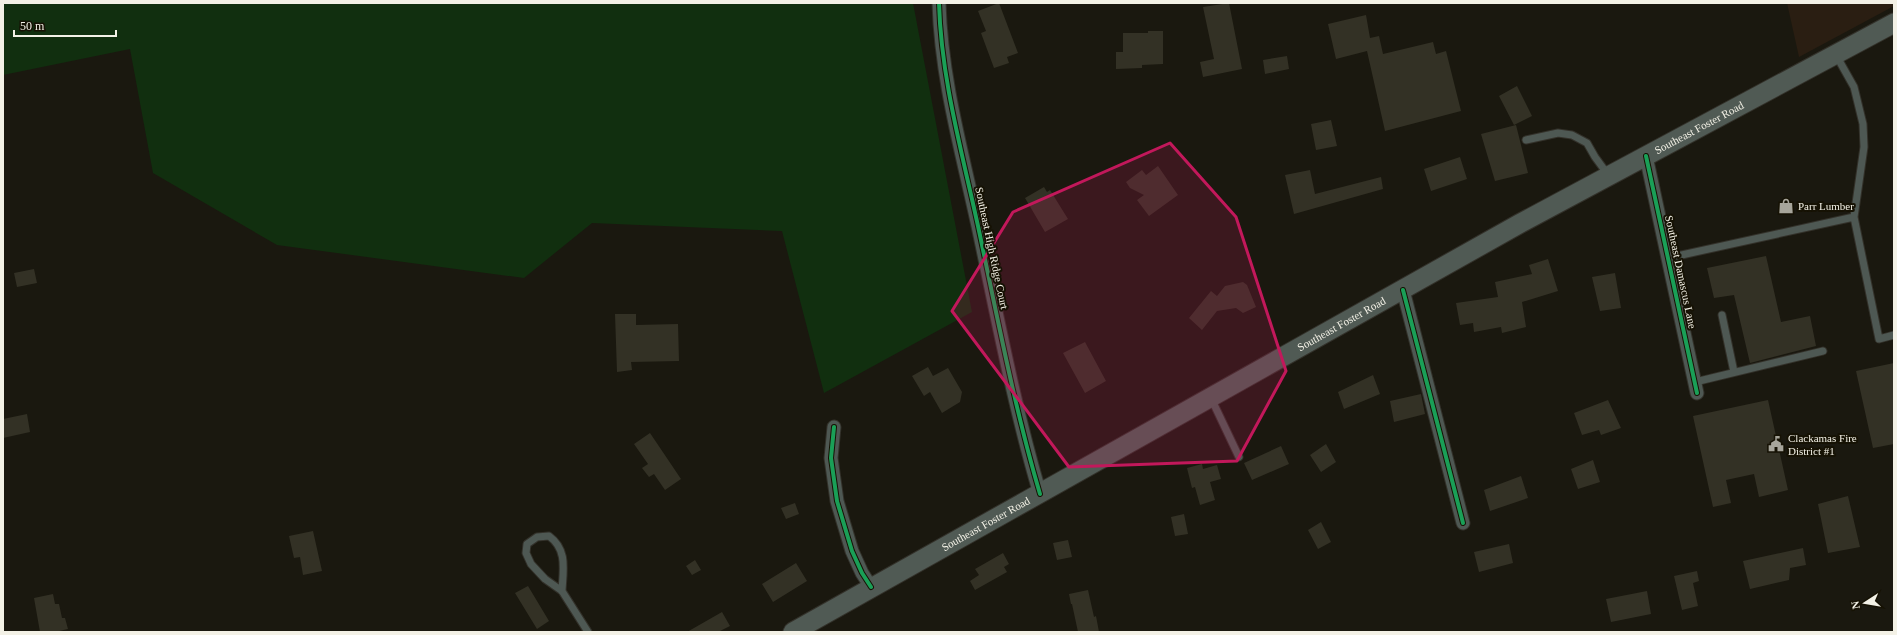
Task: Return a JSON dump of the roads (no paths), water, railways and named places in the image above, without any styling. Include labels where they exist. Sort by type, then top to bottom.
[{"type":"main road","name":"Southeast Foster Road","points":[[793,632],[1609,176],[1894,24]]},
{"type":"street","name":"Southeast High Ridge Court","points":[[939,3],[940,36],[952,105],[1016,404],[1040,494]]},
{"type":"street","name":"Southeast Damascus Lane","points":[[1646,156],[1696,387]]},
{"type":"street","points":[[1403,290],[1464,524]]},
{"type":"street","points":[[834,427],[830,458],[837,501],[852,551],[862,573],[872,587]]},
{"type":"lane","points":[[1836,54],[1854,87],[1863,124],[1864,147],[1854,217],[1879,339],[1894,336]]},
{"type":"lane","points":[[1526,140],[1558,133],[1572,135],[1587,144],[1609,176]]},
{"type":"lane","points":[[1668,258],[1854,217]]},
{"type":"lane","points":[[1722,315],[1734,372]]},
{"type":"lane","points":[[1696,387],[1734,372],[1823,351]]},
{"type":"lane","points":[[1211,398],[1239,456]]},
{"type":"lane","points":[[562,591],[564,560],[558,542],[549,536],[537,537],[527,544],[526,553],[531,564],[545,579],[562,591],[588,632]]},
{"type":"place","name":"Parr Lumber","points":[[1786,206]]},
{"type":"place","name":"Clackamas Fire District #1","points":[[1776,444]]}]
